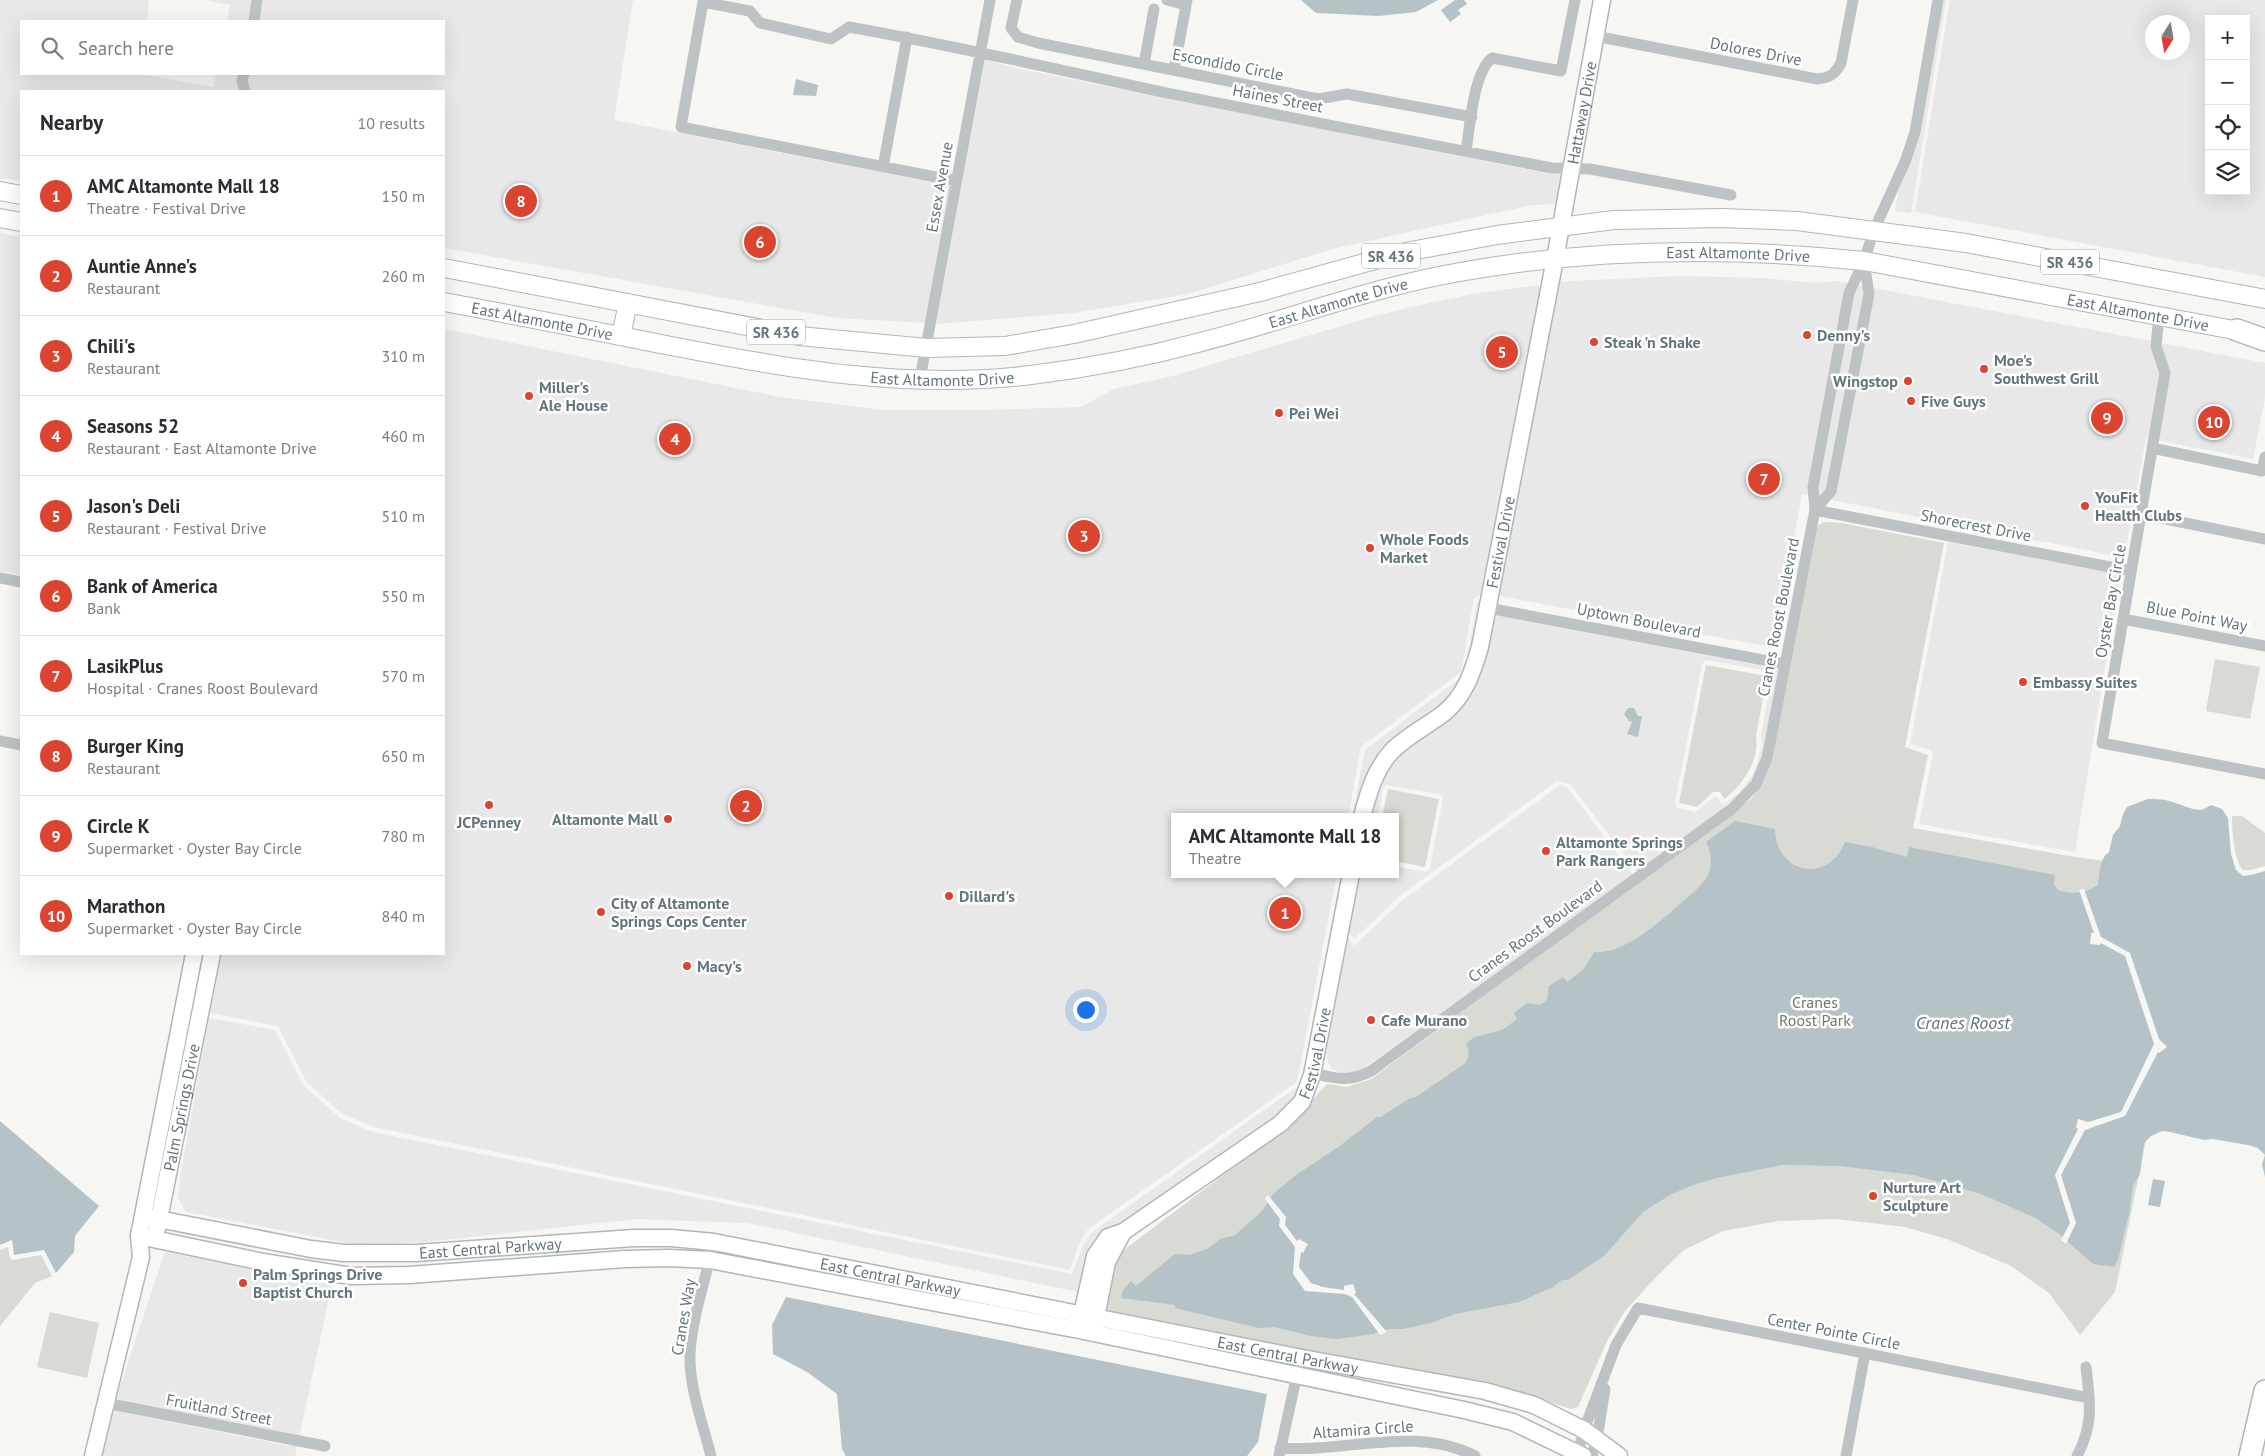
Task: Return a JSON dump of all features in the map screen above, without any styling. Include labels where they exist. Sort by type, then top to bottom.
[{"type":"highway","points":[[2237,330],[2265,340]]},
{"type":"highway","points":[[2250,1456],[2265,1391]]},
{"type":"main road","name":"Hattaway Drive","points":[[1560,226],[1602,0]]},
{"type":"main road","points":[[0,191],[20,194]]},
{"type":"main road","points":[[0,218],[20,222]]},
{"type":"main road","name":"East Altamonte Drive","points":[[927,348],[1005,346],[1074,334],[1260,292],[1400,253],[1497,235],[1614,220],[1722,218],[1797,222],[1874,230],[1966,243],[2265,299]]},
{"type":"main road","name":"Festival Drive","points":[[1363,813],[1368,793],[1382,765],[1392,751],[1445,712],[1466,687],[1480,647],[1560,226]]},
{"type":"main road","name":"East Altamonte Drive","points":[[445,302],[765,364],[844,374],[920,379],[1029,375],[1106,363],[1200,343],[1457,272],[1555,259],[1628,253],[1706,250],[1800,254],[1864,261],[2237,330]]},
{"type":"main road","name":"SR 436","points":[[445,268],[799,336],[927,348]]},
{"type":"main road","points":[[621,336],[628,303]]},
{"type":"main road","name":"SR 436","points":[[2237,330],[2265,335]]},
{"type":"main road","name":"Festival Drive","points":[[1086,1331],[1095,1256],[1108,1237],[1123,1232],[1280,1124],[1302,1102],[1312,1073],[1350,878]]},
{"type":"main road","name":"Palm Springs Drive","points":[[142,1257],[138,1236],[194,955]]},
{"type":"main road","name":"Palm Springs Drive","points":[[93,1456],[142,1257],[155,1240],[212,955]]},
{"type":"main road","name":"East Central Parkway","points":[[143,1216],[311,1249],[344,1253],[416,1253],[634,1238],[670,1238],[714,1242],[1302,1358],[1485,1391],[1534,1405],[1591,1434],[1619,1456]]},
{"type":"main road","name":"East Central Parkway","points":[[138,1236],[281,1265],[351,1276],[408,1275],[625,1259],[669,1258],[710,1260],[1086,1331],[1464,1410],[1513,1422],[1583,1455]]},
{"type":"street","points":[[254,20],[257,0]]},
{"type":"street","name":"Essex Avenue","points":[[920,379],[990,0]]},
{"type":"street","name":"Escondido Circle","points":[[1017,0],[1012,28],[1018,37],[1318,99],[1347,94],[1472,117]]},
{"type":"street","points":[[1167,0],[1186,3],[1174,70]]},
{"type":"street","points":[[1466,151],[1478,85],[1485,63],[1492,58],[1561,71],[1575,0]]},
{"type":"street","name":"Dolores Drive","points":[[1595,36],[1817,79],[1828,78],[1836,72],[1841,63],[1853,0]]},
{"type":"street","name":"Cranes Roost Boulevard","points":[[1312,1073],[1341,1080],[1352,1079],[1371,1071],[1733,808],[1746,796],[1763,771],[1769,750],[1815,510],[1813,487],[1849,293],[1864,261],[1874,230],[1905,162],[1915,132],[1938,0]]},
{"type":"street","name":"Haines Street","points":[[883,167],[681,127],[703,2],[750,11],[760,23],[831,39],[849,26],[981,52],[1022,63],[1552,168],[1590,169],[1731,195]]},
{"type":"street","points":[[1144,64],[1154,9]]},
{"type":"street","points":[[907,37],[883,167],[956,181]]},
{"type":"street","points":[[244,75],[242,81],[245,90]]},
{"type":"street","name":"Cranes Roost Boulevard","points":[[1815,510],[1831,491],[1868,294],[1864,261]]},
{"type":"street","name":"Oyster Bay Circle","points":[[2159,316],[2156,346],[2165,373],[2102,743],[2265,774]]},
{"type":"street","points":[[2152,448],[2262,471],[2265,457]]},
{"type":"street","name":"Shorecrest Drive","points":[[1815,510],[2131,571]]},
{"type":"street","points":[[2141,514],[2265,539]]},
{"type":"street","points":[[0,578],[20,582]]},
{"type":"street","name":"Uptown Boulevard","points":[[1488,608],[1785,664]]},
{"type":"street","name":"Blue Point Way","points":[[2123,619],[2265,646]]},
{"type":"street","points":[[0,741],[20,745]]},
{"type":"street","name":"Cranes Way","points":[[711,1456],[692,1380],[690,1354],[694,1326],[714,1242]]},
{"type":"street","name":"Center Pointe Circle","points":[[1591,1434],[1616,1345],[1638,1308],[2089,1398]]},
{"type":"street","points":[[1846,1456],[1865,1353]]},
{"type":"street","name":"Altamira Circle","points":[[1302,1358],[1280,1452],[1405,1440],[1454,1446],[1475,1456]]},
{"type":"street","points":[[2078,1456],[2088,1430],[2089,1398],[2086,1367]]},
{"type":"street","name":"Center Pointe Circle","points":[[1591,1434],[1608,1368]]},
{"type":"street","name":"Fruitland Street","points":[[106,1403],[325,1446]]},
{"type":"street","points":[[1583,1455],[1591,1434]]},
{"type":"street","points":[[1583,1455],[1591,1434]]},
{"type":"shaded area","points":[[0,0],[149,0],[147,20],[20,20],[20,75],[147,75],[213,87],[216,75],[239,75],[239,90],[20,90],[20,181],[0,178]]},
{"type":"shaded area","points":[[204,0],[252,0],[248,20],[227,20],[230,5]]},
{"type":"shaded area","points":[[263,0],[633,0],[614,120],[950,186],[926,323],[837,318],[445,248],[445,90],[250,90],[248,81],[249,75],[445,75],[445,20],[259,20]]},
{"type":"shaded area","points":[[1943,0],[1946,0],[1911,213],[1895,211],[1899,188],[1920,133]]},
{"type":"shaded area","points":[[1950,0],[2265,0],[2265,277],[1915,212]]},
{"type":"shaded area","points":[[985,59],[1011,67],[1168,99],[1564,175],[1559,204],[1532,205],[1332,249],[1188,294],[1073,313],[936,324]]},
{"type":"shaded area","points":[[0,233],[20,237],[20,575],[0,571]]},
{"type":"shaded area","name":"Altamonte Mall","points":[[1679,276],[1763,278],[1817,283],[1837,281],[2265,363],[2265,398],[2253,459],[2146,438],[2125,553],[2116,556],[1802,494],[1775,641],[1765,646],[1484,593],[1474,598],[1461,672],[1361,747],[1349,813],[1171,813],[1171,878],[1336,878],[1297,1082],[1088,1229],[1080,1242],[1070,1270],[374,1127],[342,1114],[306,1081],[278,1026],[210,1013],[222,955],[445,955],[445,329],[780,397],[882,410],[986,410],[1081,407],[1114,389],[1173,376],[1378,315],[1472,294],[1570,281]]},
{"type":"shaded area","points":[[1948,542],[2120,574],[2075,852],[1919,824],[1933,754],[1930,750],[1910,744]]},
{"type":"shaded area","points":[[1484,598],[1475,646],[1461,684],[1442,707],[1385,750],[1364,790],[1358,813],[1353,813],[1365,750],[1464,675],[1477,602]]},
{"type":"shaded area","points":[[1492,614],[1779,669],[1762,757],[1752,780],[1730,803],[1637,871],[1570,784],[1557,781],[1401,895],[1354,939],[1348,932],[1355,878],[1399,878],[1399,867],[1426,872],[1430,868],[1443,797],[1440,794],[1386,785],[1383,788],[1379,813],[1369,813],[1373,795],[1396,755],[1448,717]],"holes":[[[1706,660],[1768,671],[1772,677],[1761,736],[1762,744],[1752,776],[1739,793],[1726,803],[1722,804],[1718,797],[1714,797],[1696,812],[1677,808],[1675,802],[1702,664]]]},
{"type":"shaded area","points":[[1560,785],[1567,787],[1633,875],[1356,1073],[1345,1074],[1331,1069],[1326,1048],[1347,936],[1354,946],[1404,899]]},
{"type":"shaded area","points":[[1340,878],[1345,878],[1307,1072],[1298,1099],[1277,1120],[1115,1232],[1088,1294],[747,1223],[637,1219],[425,1242],[353,1244],[186,1212],[178,1198],[209,1018],[275,1030],[303,1085],[340,1118],[373,1132],[1072,1274],[1084,1244],[1091,1233],[1301,1084]]},
{"type":"shaded area","points":[[165,1252],[332,1284],[295,1456],[103,1456],[113,1410],[289,1446],[291,1434],[116,1399]]},
{"type":"green space","name":"Cranes Roost","points":[[1825,522],[1842,523],[1944,543],[1905,747],[1928,755],[1913,828],[2124,864],[2146,1140],[2115,1292],[2080,1335],[2049,1293],[2011,1266],[1947,1239],[1905,1227],[1836,1219],[1779,1221],[1723,1231],[1684,1250],[1625,1311],[1607,1341],[1578,1407],[1571,1409],[1516,1391],[1108,1311],[1101,1299],[1112,1259],[1288,1126],[1327,1084],[1347,1087],[1371,1079],[1751,799],[1762,783],[1815,529],[1818,525]]},
{"type":"green space","points":[[2215,659],[2260,667],[2250,719],[2206,711]]},
{"type":"green space","points":[[1706,665],[1767,676],[1756,736],[1757,745],[1749,771],[1738,787],[1724,799],[1720,792],[1713,792],[1697,807],[1679,803]]},
{"type":"green space","points":[[1388,789],[1439,799],[1425,867],[1399,862],[1399,813],[1383,813]]},
{"type":"green space","points":[[2232,816],[2242,816],[2265,833],[2265,866],[2243,870],[2240,866],[2234,844]]},
{"type":"green space","points":[[8,1247],[10,1258],[13,1260],[41,1255],[52,1276],[35,1283],[0,1326],[0,1250]]},
{"type":"green space","points":[[50,1312],[99,1323],[87,1378],[37,1367]]},
{"type":"water","points":[[1301,0],[1438,0],[1416,12],[1379,16],[1316,13]]},
{"type":"water","points":[[1455,0],[1464,0],[1467,4],[1458,10],[1461,14],[1450,22],[1441,10]]},
{"type":"water","points":[[796,79],[818,85],[816,96],[793,95]]},
{"type":"water","points":[[1628,708],[1634,708],[1638,716],[1642,716],[1638,737],[1627,734],[1632,722],[1624,714]]},
{"type":"water","name":"Cranes Roost","points":[[2148,799],[2161,799],[2200,810],[2211,805],[2222,809],[2228,818],[2231,854],[2236,870],[2243,876],[2265,871],[2265,1155],[2258,1148],[2213,1139],[2204,1140],[2162,1131],[2151,1136],[2144,1143],[2140,1174],[2133,1186],[2129,1214],[2118,1260],[2114,1267],[2093,1264],[2059,1234],[2036,1218],[1981,1194],[1914,1175],[1840,1166],[1782,1165],[1717,1178],[1693,1185],[1670,1195],[1643,1212],[1604,1256],[1568,1280],[1562,1280],[1553,1287],[1519,1302],[1455,1314],[1431,1323],[1403,1329],[1388,1329],[1373,1334],[1337,1339],[1311,1336],[1274,1327],[1259,1328],[1175,1308],[1175,1305],[1121,1298],[1123,1290],[1131,1281],[1136,1286],[1175,1254],[1189,1255],[1209,1248],[1220,1239],[1235,1235],[1262,1211],[1274,1193],[1296,1175],[1341,1145],[1377,1117],[1381,1117],[1410,1098],[1416,1097],[1463,1065],[1469,1054],[1466,1044],[1474,1037],[1502,1030],[1517,1019],[1514,1013],[1527,1003],[1540,1005],[1547,1000],[1549,986],[1563,977],[1567,982],[1583,970],[1594,952],[1617,948],[1641,936],[1689,897],[1706,879],[1711,866],[1709,848],[1706,842],[1735,821],[1775,829],[1778,844],[1784,856],[1793,864],[1804,869],[1816,868],[1827,864],[1837,855],[1845,842],[1907,857],[1909,847],[2055,875],[2054,884],[2058,890],[2073,893],[2089,890],[2098,885],[2103,858],[2109,852],[2113,835],[2120,826],[2127,807]]},
{"type":"water","points":[[0,1121],[99,1206],[75,1236],[74,1252],[56,1273],[44,1250],[14,1255],[12,1240],[0,1245]]},
{"type":"water","points":[[2265,1155],[2265,1177],[2262,1164]]},
{"type":"water","points":[[2153,1179],[2165,1181],[2160,1207],[2148,1205]]},
{"type":"water","points":[[786,1297],[1267,1394],[1258,1442],[1247,1456],[846,1456],[842,1449],[837,1394],[807,1372],[773,1354],[772,1325]]},
{"type":"pier","points":[[2084,889],[2101,937],[2130,953],[2159,1039],[2167,1047],[2158,1052],[2125,1116],[2085,1130],[2061,1175],[2076,1223],[2066,1244],[2061,1240],[2070,1223],[2055,1175],[2078,1129],[2076,1128],[2078,1119],[2088,1122],[2121,1112],[2154,1044],[2125,956],[2101,943],[2100,945],[2090,944],[2091,933],[2094,933],[2079,890]]},
{"type":"pier","points":[[1268,1195],[1286,1217],[1285,1225],[1297,1241],[1299,1239],[1308,1244],[1303,1253],[1301,1252],[1299,1267],[1311,1283],[1344,1290],[1344,1286],[1353,1284],[1356,1293],[1354,1294],[1387,1332],[1380,1335],[1352,1297],[1345,1294],[1305,1291],[1293,1274],[1295,1247],[1279,1226],[1280,1219],[1265,1199]]},
{"type":"place","name":"Burger King","points":[[521,201]]},
{"type":"place","name":"Bank of America","points":[[760,242]]},
{"type":"place","name":"Denny's","points":[[1807,335]]},
{"type":"place","name":"Steak 'n Shake","points":[[1594,342]]},
{"type":"place","name":"Jason's Deli","points":[[1502,352]]},
{"type":"place","name":"Moe's Southwest Grill","points":[[1984,369]]},
{"type":"place","name":"Wingstop","points":[[1908,381]]},
{"type":"place","name":"Miller's Ale House","points":[[529,396]]},
{"type":"place","name":"Five Guys","points":[[1911,401]]},
{"type":"place","name":"Pei Wei","points":[[1279,413]]},
{"type":"place","name":"Circle K","points":[[2107,418]]},
{"type":"place","name":"Marathon","points":[[2214,422]]},
{"type":"place","name":"Seasons 52","points":[[675,439]]},
{"type":"place","name":"LasikPlus","points":[[1764,479]]},
{"type":"place","name":"YouFit Health Clubs","points":[[2085,506]]},
{"type":"place","name":"Chili's","points":[[1084,536]]},
{"type":"place","name":"Whole Foods Market","points":[[1370,548]]},
{"type":"place","name":"Embassy Suites","points":[[2023,682]]},
{"type":"place","name":"JCPenney","points":[[489,805]]},
{"type":"place","name":"Auntie Anne's","points":[[746,806]]},
{"type":"place","name":"Altamonte Mall","points":[[668,819]]},
{"type":"place","name":"Altamonte Springs Park Rangers","points":[[1546,851]]},
{"type":"place","name":"Dillard's","points":[[949,896]]},
{"type":"place","name":"City of Altamonte Springs Cops Center","points":[[601,912]]},
{"type":"place","name":"AMC Altamonte Mall 18","points":[[1285,913]]},
{"type":"place","name":"Macy's","points":[[687,966]]},
{"type":"place","name":"Cafe Murano","points":[[1371,1020]]},
{"type":"place","name":"Nurture Art Sculpture","points":[[1873,1196]]},
{"type":"place","name":"Palm Springs Drive Baptist Church","points":[[243,1283]]},
{"type":"park label","name":"Cranes Roost Park","points":[[1815,1011]]}]
